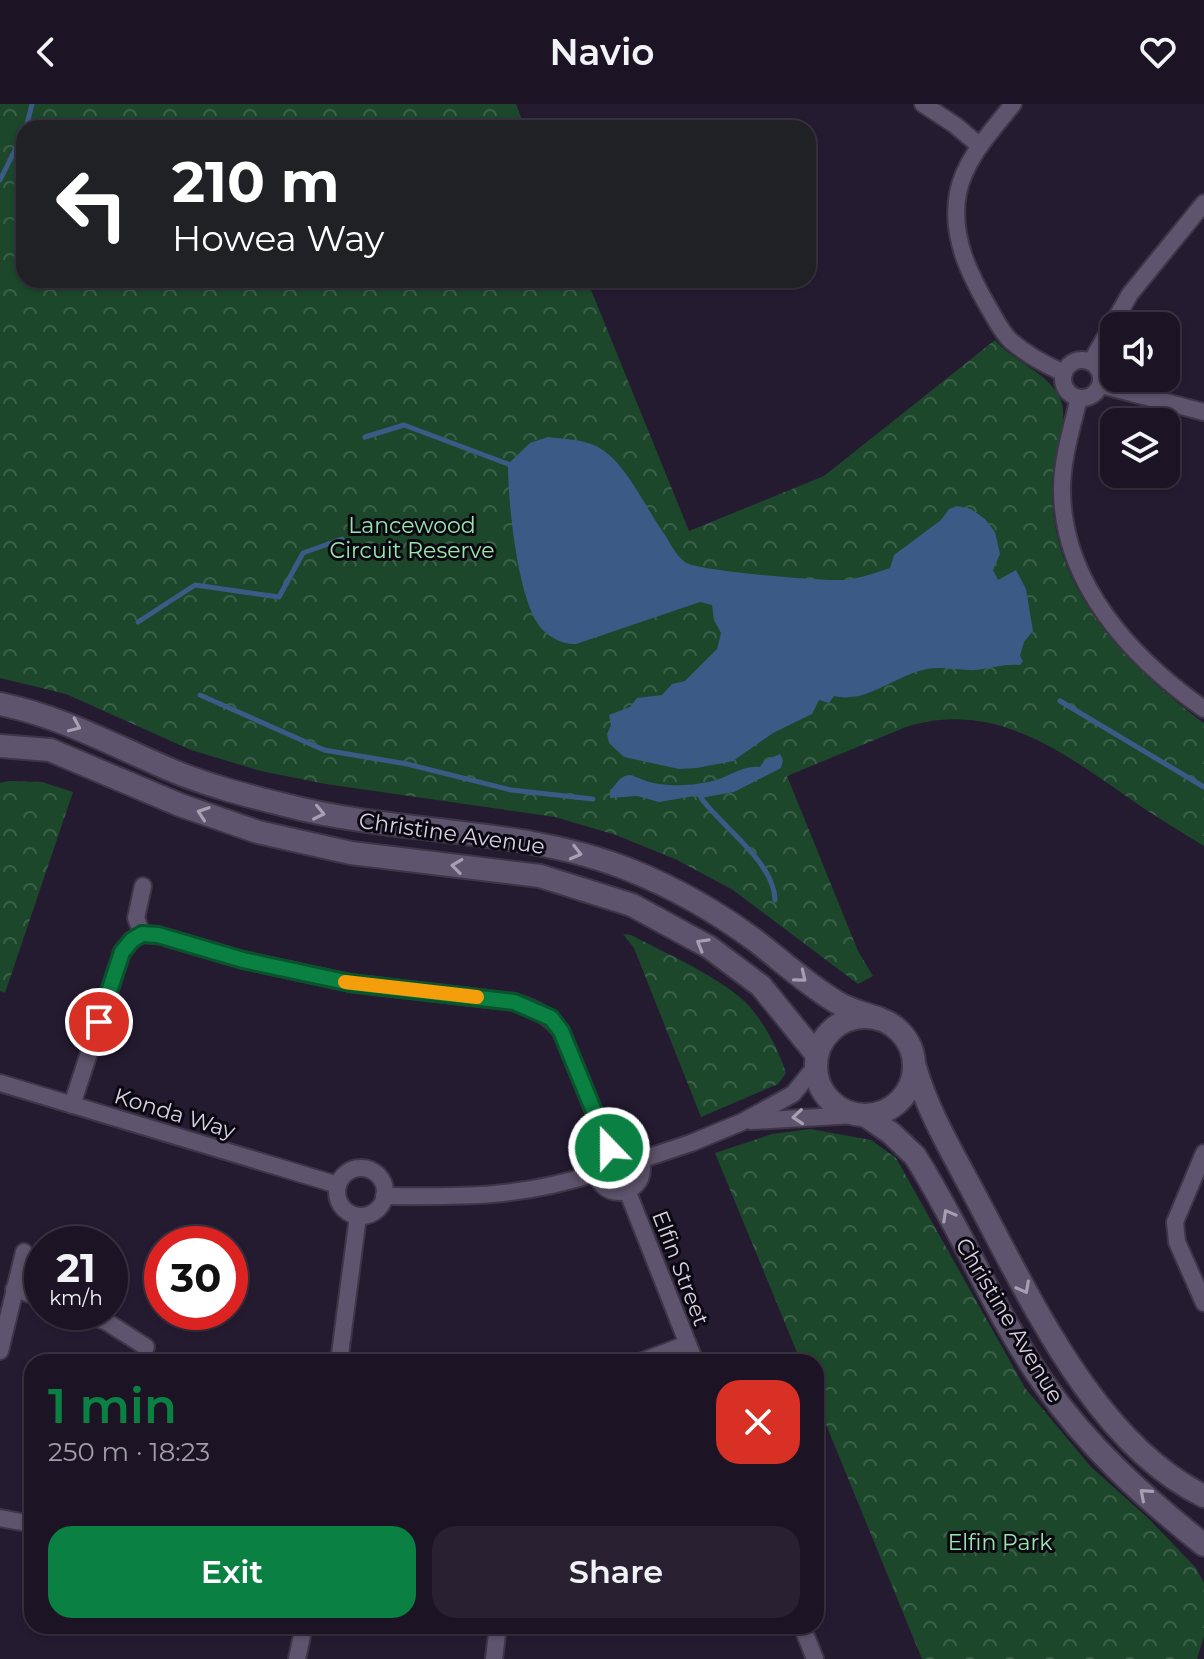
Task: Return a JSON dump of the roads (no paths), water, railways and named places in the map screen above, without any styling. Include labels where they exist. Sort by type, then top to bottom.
[{"type":"main road","name":"Christine Avenue","points":[[0,704],[63,721],[165,767],[225,789],[285,805],[333,816],[541,845],[615,865],[708,908],[819,991],[841,1005],[878,1018]]},
{"type":"main road","name":"Christine Avenue","points":[[0,746],[50,750],[180,805],[258,832],[351,853],[540,876],[632,905],[709,947],[761,986],[816,1061]]},
{"type":"main road","points":[[878,1018],[901,1031],[910,1045],[915,1067],[913,1083],[906,1096],[894,1107],[881,1114],[860,1116],[839,1109],[826,1098],[818,1083],[816,1061],[823,1041],[833,1028],[846,1020],[878,1018]]},
{"type":"main road","name":"Christine Avenue","points":[[915,1067],[927,1104],[1031,1301],[1070,1367],[1112,1420],[1149,1458],[1176,1480],[1204,1496]]},
{"type":"main road","name":"Christine Avenue","points":[[860,1116],[891,1133],[915,1156],[1026,1356],[1071,1421],[1115,1467],[1204,1545]]},
{"type":"street","points":[[923,104],[980,146]]},
{"type":"street","points":[[1013,104],[967,167],[958,192],[957,234],[964,261],[976,286],[1010,340],[1033,357],[1064,373]]},
{"type":"street","points":[[1091,362],[1130,294],[1204,203]]},
{"type":"street","points":[[1100,372],[1091,362],[1080,360],[1064,373],[1066,389],[1079,398],[1093,395],[1100,386]]},
{"type":"street","points":[[1128,392],[1204,412]]},
{"type":"street","points":[[1079,398],[1062,487],[1067,540],[1077,566],[1108,619],[1165,677],[1204,709]]},
{"type":"street","points":[[142,934],[136,918],[143,886]]},
{"type":"street","points":[[72,1105],[122,952],[142,934],[158,935],[243,960],[350,983],[514,1002],[533,1008],[551,1018],[561,1031],[609,1148]]},
{"type":"street","points":[[640,1160],[742,1122],[793,1094],[816,1061]]},
{"type":"street","name":"Konda Way","points":[[0,1083],[338,1185]]},
{"type":"street","points":[[742,1122],[808,1116],[860,1116]]},
{"type":"street","points":[[609,1148],[631,1149],[640,1160],[641,1174],[634,1186],[627,1190],[608,1189],[596,1173],[598,1158],[609,1148]]},
{"type":"street","points":[[1204,1153],[1175,1222],[1177,1242],[1204,1303]]},
{"type":"street","points":[[370,1171],[382,1181],[382,1203],[372,1213],[358,1216],[341,1205],[338,1185],[347,1173],[370,1171]]},
{"type":"street","points":[[384,1196],[474,1197],[510,1194],[554,1186],[596,1173]]},
{"type":"street","name":"Elfin Street","points":[[627,1190],[691,1354]]},
{"type":"street","points":[[340,1354],[358,1216]]},
{"type":"street","points":[[0,1351],[24,1252]]},
{"type":"street","points":[[14,1289],[24,1292]]},
{"type":"street","points":[[119,1330],[146,1347]]},
{"type":"street","points":[[661,1354],[687,1344]]},
{"type":"street","points":[[0,1518],[24,1522]]},
{"type":"street","points":[[297,1659],[302,1634]]},
{"type":"street","points":[[494,1659],[497,1634]]},
{"type":"street","points":[[805,1634],[815,1659]]},
{"type":"water","points":[[548,437],[585,442],[606,453],[625,473],[678,556],[685,562],[711,569],[811,579],[861,577],[890,568],[894,555],[941,520],[949,509],[957,506],[971,509],[985,519],[995,532],[1000,554],[993,570],[998,580],[1016,570],[1026,589],[1033,631],[1024,642],[1020,656],[1023,661],[1020,665],[977,670],[927,669],[869,693],[834,696],[829,703],[819,700],[812,714],[773,733],[733,761],[679,769],[624,757],[609,743],[609,715],[630,707],[637,698],[662,695],[672,684],[685,681],[717,649],[721,633],[714,620],[712,605],[700,602],[576,644],[560,641],[541,628],[531,610],[519,570],[508,464],[530,443]]},
{"type":"water","points":[[780,754],[783,760],[781,768],[734,792],[659,802],[637,796],[610,798],[610,790],[626,776],[661,784],[701,783],[747,768],[760,767],[764,761]]},
{"type":"waterway","points":[[28,120],[32,104]]},
{"type":"waterway","points":[[0,180],[16,148]]},
{"type":"waterway","points":[[365,437],[404,425],[508,464]]},
{"type":"waterway","points":[[138,622],[195,585],[279,597],[303,553],[342,539]]},
{"type":"waterway","points":[[200,695],[324,750],[407,764],[511,790],[593,799]]},
{"type":"waterway","points":[[1060,701],[1204,787]]},
{"type":"waterway","points":[[701,798],[757,859],[766,872],[775,900]]},
{"type":"park label","name":"Lancewood Circuit Reserve","points":[[412,538]]},
{"type":"park label","name":"Elfin Park","points":[[1000,1542]]}]
